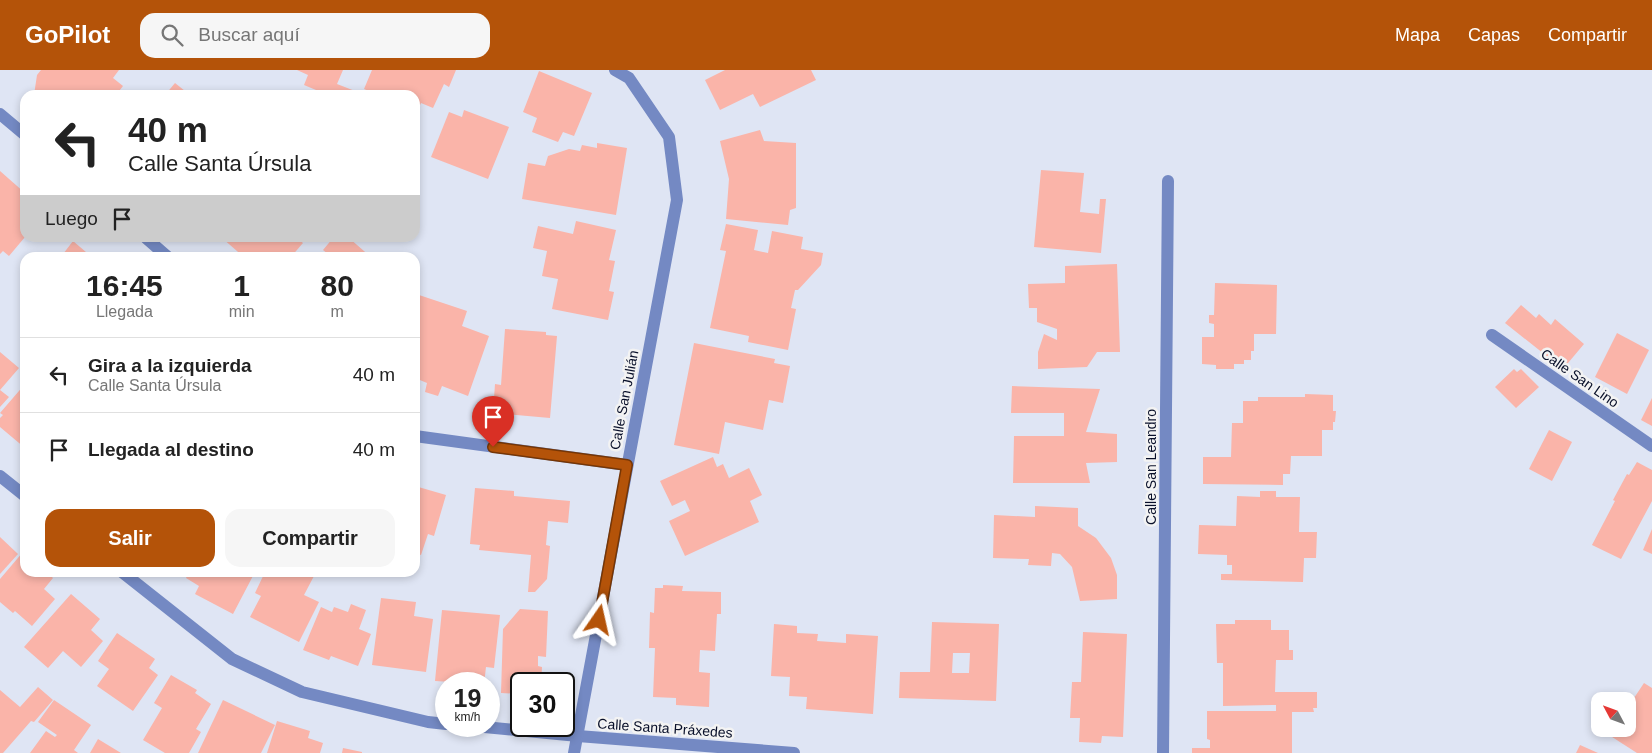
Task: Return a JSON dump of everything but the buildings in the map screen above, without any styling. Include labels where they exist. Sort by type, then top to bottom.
[{"type":"street","name":"Calle San Julián","points":[[574,753],[677,200],[668,137],[629,78],[615,70]]},
{"type":"street","points":[[0,114],[20,131]]},
{"type":"street","name":"Calle San Leandro","points":[[1164,753],[1168,181]]},
{"type":"street","points":[[151,242],[163,252]]},
{"type":"street","name":"Calle San Lino","points":[[1492,335],[1652,446]]},
{"type":"street","points":[[420,437],[627,465]]},
{"type":"street","points":[[0,476],[20,492]]},
{"type":"street","points":[[128,577],[232,659],[302,692],[435,723]]},
{"type":"street","name":"Calle Santa Práxedes","points":[[500,728],[794,753]]},
{"type":"route","points":[[493,447],[627,465],[599,620]]}]
